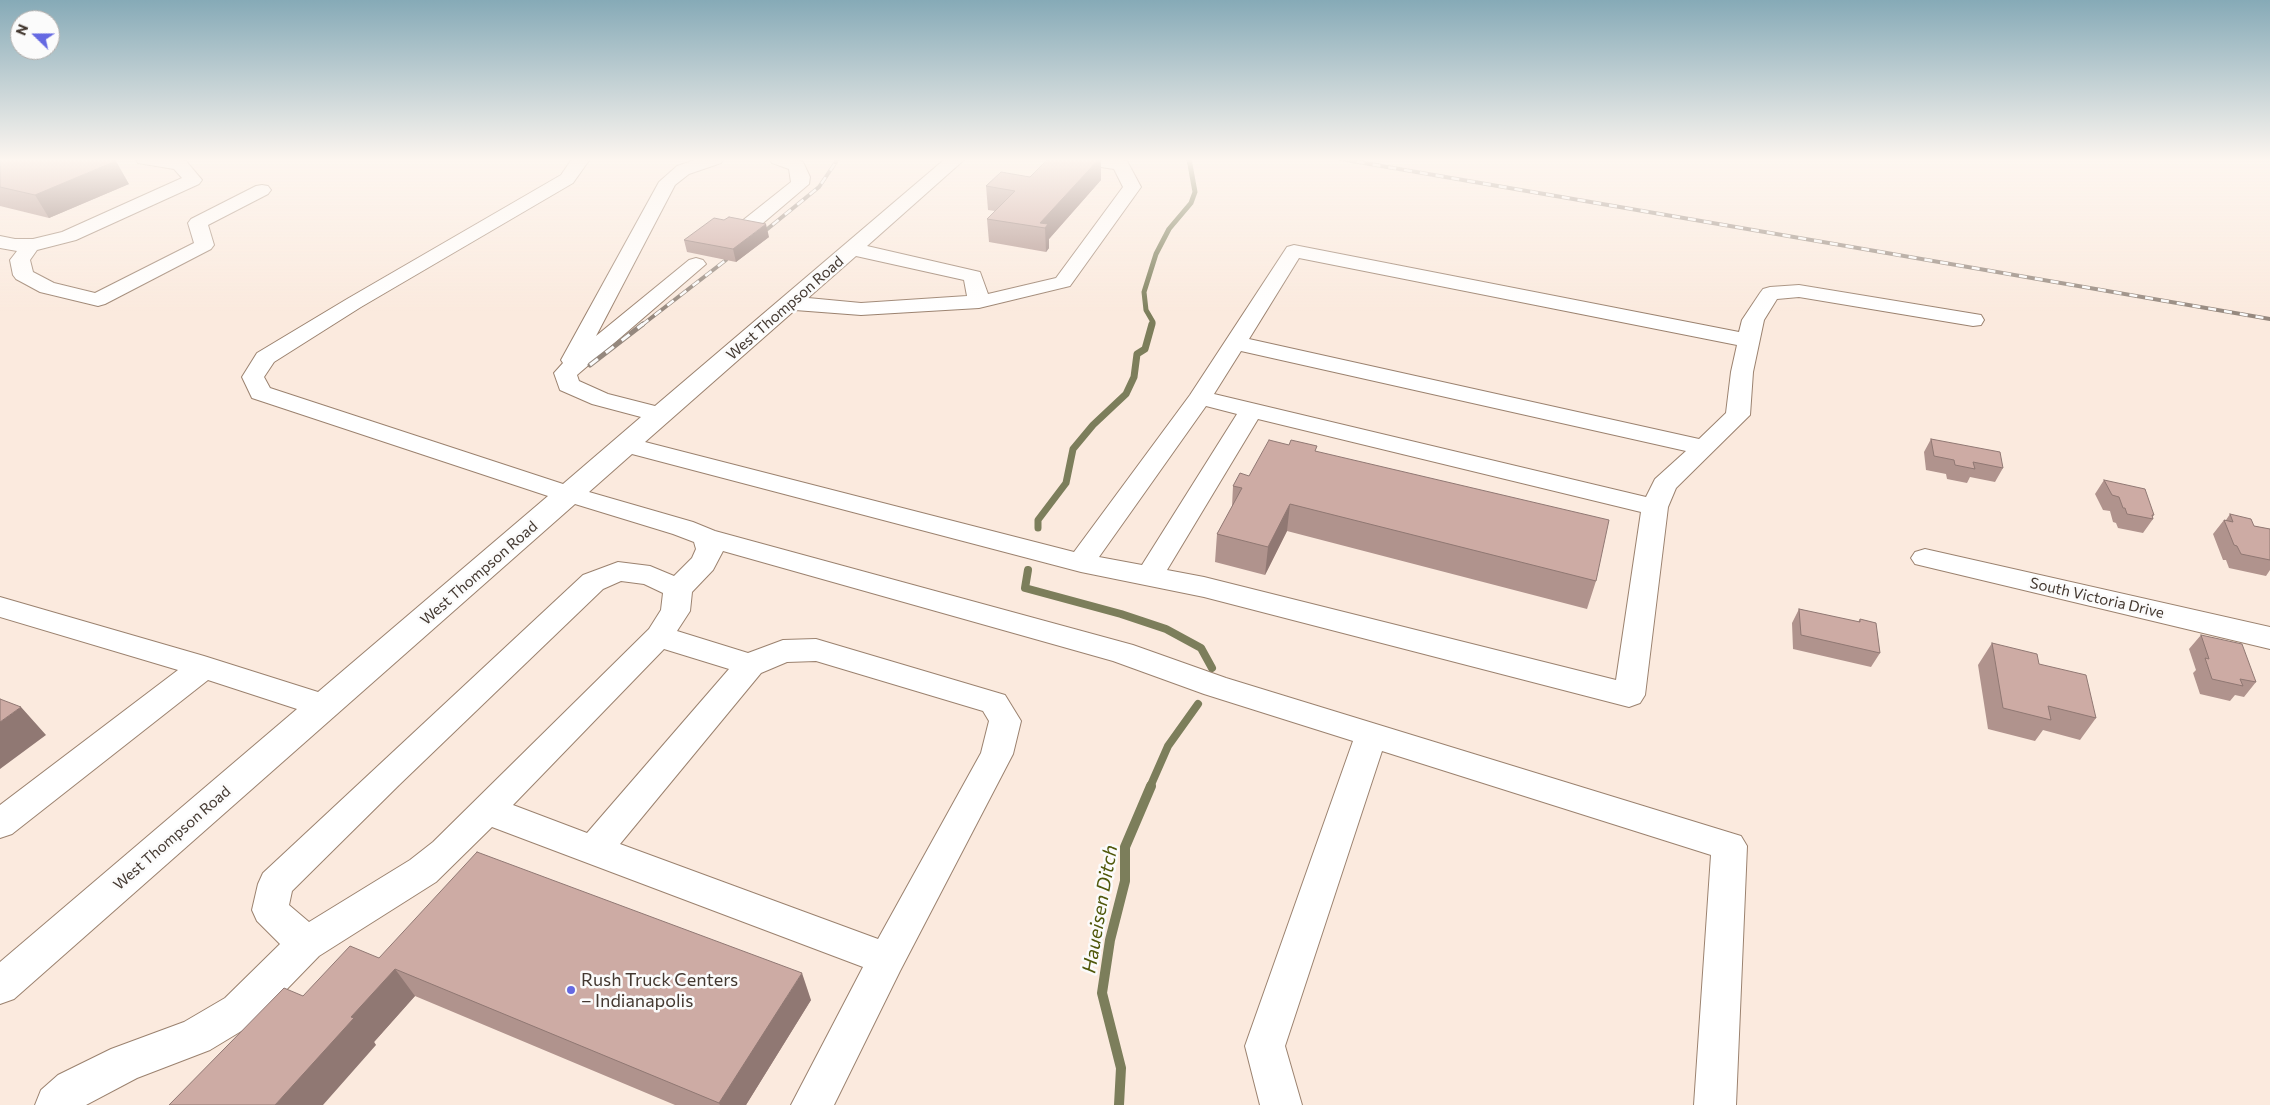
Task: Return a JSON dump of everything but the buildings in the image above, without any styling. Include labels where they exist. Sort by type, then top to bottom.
[{"type":"street","points":[[0,242],[14,245],[31,245],[68,236],[125,211]]},
{"type":"street","points":[[31,245],[20,260],[23,275],[47,288],[98,300],[204,245],[198,223],[222,211]]},
{"type":"street","points":[[512,211],[264,358],[253,377],[260,393],[569,495],[682,528],[705,537],[1122,653],[1215,686],[1728,846],[1715,1105]]},
{"type":"street","points":[[653,211],[565,373],[568,385],[600,399],[661,415]]},
{"type":"street","points":[[749,224],[766,211]]},
{"type":"street","name":"West Thompson Road","points":[[0,986],[897,211]]},
{"type":"street","points":[[790,303],[861,309],[979,302],[1064,282],[1115,211]]},
{"type":"street","points":[[852,250],[973,276],[979,302]]},
{"type":"street","points":[[1081,563],[1200,398],[1294,252],[1749,341]]},
{"type":"street","points":[[565,373],[696,264]]},
{"type":"street","points":[[628,445],[1081,563],[1204,587],[1629,695],[1655,507],[1664,485],[1738,415],[1742,372],[1754,320],[1770,293],[1799,291],[1973,320]]},
{"type":"street","points":[[1235,343],[1703,447]]},
{"type":"street","points":[[1200,398],[1655,507]]},
{"type":"street","points":[[1149,576],[1252,410]]},
{"type":"street","points":[[56,1105],[72,1089],[125,1063],[196,1037],[239,1010],[306,944],[423,871],[445,852],[659,636],[674,611],[678,589],[703,563],[710,549],[705,537]]},
{"type":"street","name":"South Victoria Drive","points":[[1924,558],[2270,638]]},
{"type":"street","points":[[306,944],[270,910],[276,884],[387,776],[593,582],[618,572],[650,575],[678,589]]},
{"type":"street","points":[[0,607],[204,667],[324,706]]},
{"type":"street","points":[[659,636],[750,665]]},
{"type":"street","points":[[594,850],[750,665],[783,651],[816,650],[994,703],[1005,721],[997,754],[887,959],[812,1105]]},
{"type":"street","points":[[0,824],[204,667]]},
{"type":"street","points":[[1281,1105],[1265,1046],[1371,735]]},
{"type":"street","points":[[486,810],[887,959]]},
{"type":"waterway","name":"Haueisen Ditch","points":[[1152,325],[1153,322],[1146,310],[1144,292],[1156,254],[1169,229],[1185,211]]},
{"type":"waterway","name":"Haueisen Ditch","points":[[1038,528],[1038,520],[1066,483],[1073,449],[1093,425],[1126,394],[1134,377],[1137,354],[1145,349],[1152,324]]},
{"type":"waterway","name":"Haueisen Ditch","points":[[1028,570],[1025,588],[1121,614],[1166,629],[1201,648],[1212,668]]},
{"type":"waterway","name":"Haueisen Ditch","points":[[1150,787],[1168,746],[1198,704]]},
{"type":"waterway","name":"Haueisen Ditch","points":[[1119,1105],[1121,1068],[1102,993],[1110,940],[1125,881],[1125,847],[1151,786]]},
{"type":"railway","points":[[760,235],[790,211]]},
{"type":"railway","points":[[1640,211],[2270,319]]},
{"type":"railway","points":[[642,325],[726,260]]},
{"type":"railway","points":[[590,365],[643,324]]},
{"type":"place","name":"Rush Truck Centers – Indianapolis","points":[[571,990]]}]
